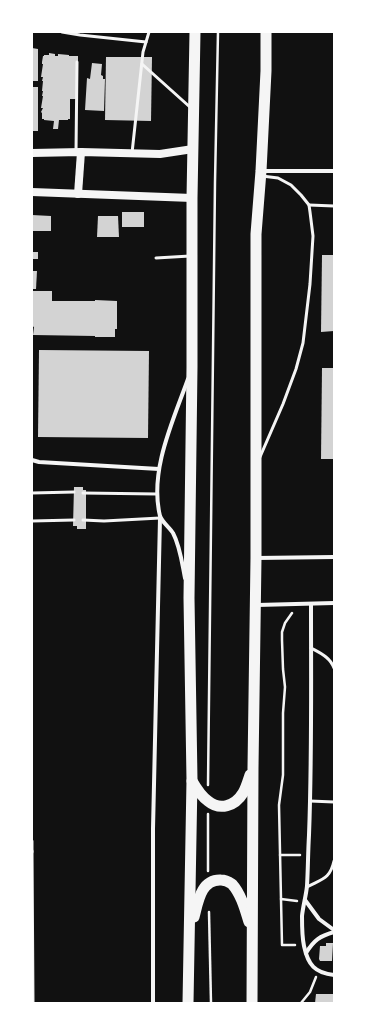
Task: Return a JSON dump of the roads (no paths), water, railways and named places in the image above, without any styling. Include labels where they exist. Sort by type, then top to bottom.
[{"type":"highway","points":[[188,1003],[192,780],[189,598],[192,368],[192,198],[195,32]]},
{"type":"highway","points":[[252,1003],[256,558],[256,234],[261,174],[266,71],[266,32]]},
{"type":"highway","points":[[192,780],[199,792],[208,801],[217,806],[225,806],[234,803],[243,793],[253,768]]},
{"type":"highway","points":[[190,931],[200,894],[208,883],[215,880],[223,880],[232,884],[240,896],[252,930]]},
{"type":"main road","points":[[32,153],[79,152],[160,154],[193,150]]},
{"type":"main road","points":[[78,194],[79,152]]},
{"type":"main road","points":[[32,192],[192,198]]},
{"type":"street","points":[[261,174],[334,171]]},
{"type":"street","points":[[153,1003],[153,829],[160,518],[157,494],[159,469],[167,438],[192,368]]},
{"type":"street","points":[[32,460],[39,462],[159,469]]},
{"type":"street","points":[[160,518],[172,533],[179,549],[189,598]]},
{"type":"street","points":[[256,558],[334,557]]},
{"type":"street","points":[[255,605],[334,603]]},
{"type":"street","points":[[311,604],[310,801],[307,887],[302,915],[304,946],[309,962],[319,971],[334,975]]},
{"type":"street","points":[[305,901],[319,919],[334,931],[319,937],[311,944],[306,953]]},
{"type":"lane","points":[[62,32],[146,42]]},
{"type":"lane","points":[[132,153],[143,52],[149,32]]},
{"type":"lane","points":[[77,62],[79,152]]},
{"type":"lane","points":[[142,64],[193,110]]},
{"type":"lane","points":[[256,468],[283,404],[296,369],[303,343],[310,284],[313,236],[308,205],[301,196],[291,185],[278,178],[261,174]]},
{"type":"lane","points":[[308,205],[334,206]]},
{"type":"lane","points":[[156,258],[192,256]]},
{"type":"lane","points":[[32,493],[74,492]]},
{"type":"lane","points":[[83,493],[157,494]]},
{"type":"lane","points":[[83,520],[104,521],[160,518]]},
{"type":"lane","points":[[32,521],[74,520]]},
{"type":"lane","points":[[311,648],[326,656],[334,668]]},
{"type":"lane","points":[[310,801],[334,802]]},
{"type":"lane","points":[[32,840],[33,1003]]},
{"type":"lane","points":[[307,887],[327,877],[332,869],[334,861]]}]
